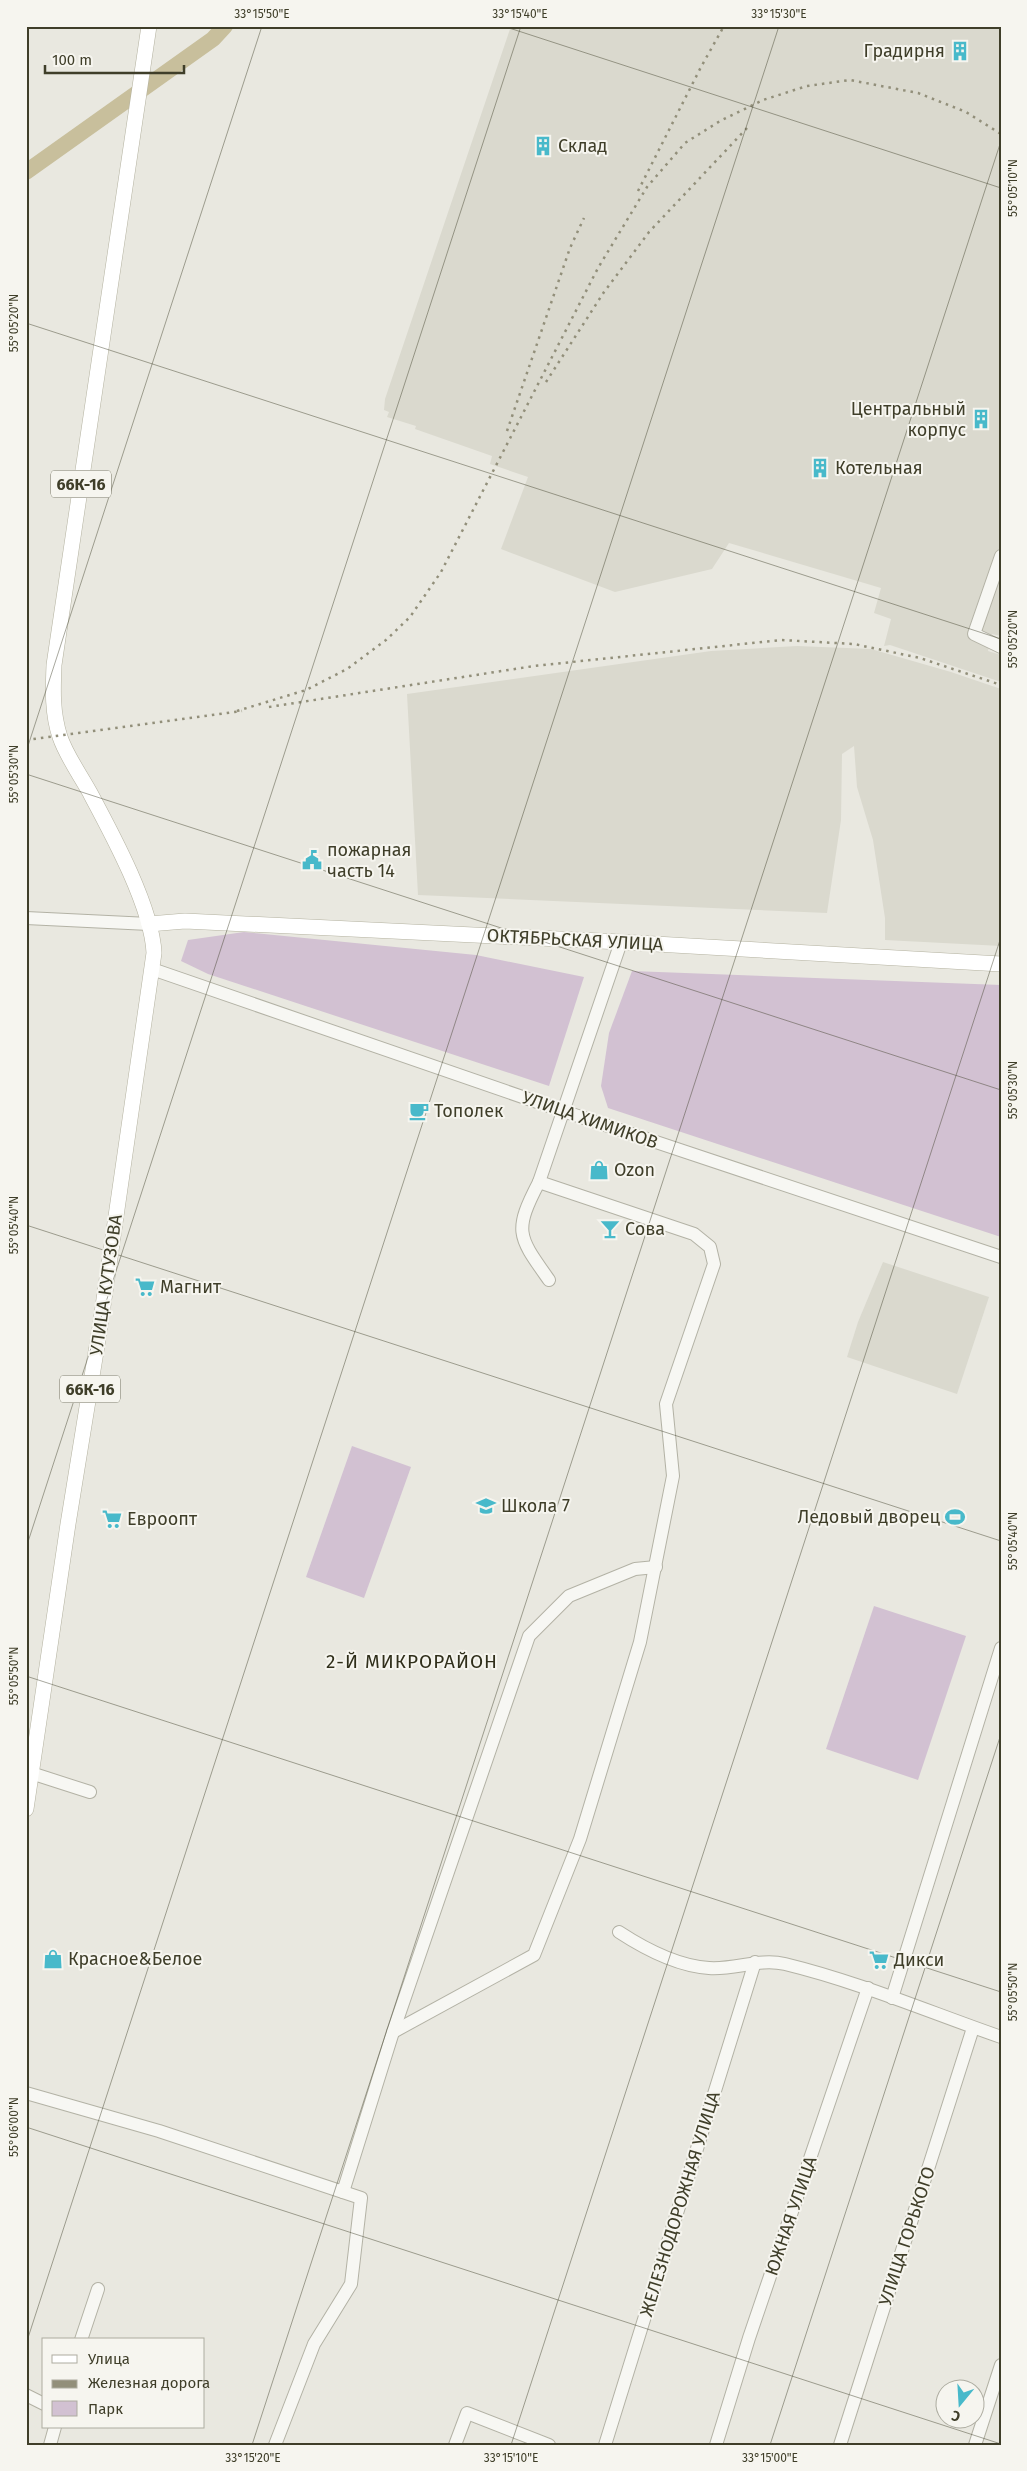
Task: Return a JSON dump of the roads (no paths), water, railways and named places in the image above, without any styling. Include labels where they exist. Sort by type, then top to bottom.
[{"type":"main road","name":"66К-16","points":[[149,26],[54,665],[53,700],[63,744],[94,801],[129,874],[150,924],[153,942],[152,969]]},
{"type":"main road","name":"ОКТЯБРЬСКАЯ УЛИЦА","points":[[150,924],[185,921],[621,942],[1001,964]]},
{"type":"main road","name":"УЛИЦА КУТУЗОВА","points":[[26,1808],[68,1524],[100,1327],[152,969]]},
{"type":"street","points":[[1001,556],[974,634],[1001,647]]},
{"type":"street","points":[[26,918],[150,924]]},
{"type":"street","points":[[549,1280],[527,1248],[521,1226],[539,1182],[621,942]]},
{"type":"street","name":"УЛИЦА ХИМИКОВ","points":[[152,969],[563,1111],[1001,1257]]},
{"type":"street","points":[[393,2032],[534,1955],[580,1839],[640,1642],[673,1476],[666,1404],[714,1264],[710,1247],[694,1234],[539,1182]]},
{"type":"street","points":[[343,2192],[393,2032],[529,1636],[569,1596],[635,1569],[656,1567]]},
{"type":"street","points":[[892,1998],[1001,1648]]},
{"type":"street","points":[[31,1773],[90,1792]]},
{"type":"street","points":[[619,1932],[639,1946],[675,1960],[710,1968],[755,1962],[783,1964],[868,1988],[1001,2037]]},
{"type":"street","name":"ЖЕЛЕЗНОДОРОЖНАЯ УЛИЦА","points":[[605,2445],[755,1962]]},
{"type":"street","name":"ЮЖНАЯ УЛИЦА","points":[[716,2445],[750,2338],[868,1988]]},
{"type":"street","name":"УЛИЦА ГОРЬКОГО","points":[[840,2445],[973,2028]]},
{"type":"street","points":[[26,2093],[158,2131],[361,2198],[352,2284],[314,2344],[275,2445]]},
{"type":"street","points":[[83,2338],[98,2290]]},
{"type":"street","points":[[975,2445],[1001,2366]]},
{"type":"street","points":[[26,2395],[42,2403]]},
{"type":"street","points":[[455,2445],[467,2413],[549,2445]]},
{"type":"street","points":[[50,2445],[55,2428]]},
{"type":"waterway","points":[[26,172],[213,39],[225,26]]},
{"type":"railway","points":[[638,191],[724,26]]},
{"type":"railway","points":[[237,711],[306,690],[347,669],[386,640],[410,617],[441,572],[598,268],[647,187],[685,143],[720,121],[763,100],[807,86],[850,80],[918,93],[966,112],[1001,134]]},
{"type":"railway","points":[[546,382],[604,292],[649,232],[747,128]]},
{"type":"railway","points":[[507,431],[570,248],[584,218]]},
{"type":"railway","points":[[269,707],[534,666],[781,640],[854,644],[920,658],[1001,685]]},
{"type":"railway","points":[[26,740],[242,711]]},
{"type":"place","name":"Градирня","points":[[960,51]]},
{"type":"place","name":"Склад","points":[[543,146]]},
{"type":"place","name":"Центральный корпус","points":[[981,419]]},
{"type":"place","name":"Котельная","points":[[820,468]]},
{"type":"place","name":"пожарная часть 14","points":[[312,860]]},
{"type":"place","name":"Тополек","points":[[419,1111]]},
{"type":"place","name":"Ozon","points":[[599,1170]]},
{"type":"place","name":"Сова","points":[[610,1229]]},
{"type":"place","name":"Магнит","points":[[145,1287]]},
{"type":"place","name":"Школа 7","points":[[486,1506]]},
{"type":"place","name":"Ледовый дворец","points":[[955,1517]]},
{"type":"place","name":"Евроопт","points":[[112,1519]]},
{"type":"place","name":"Красное&Белое","points":[[53,1959]]},
{"type":"place","name":"Дикси","points":[[879,1960]]},
{"type":"district","name":"2-Й МИКРОРАЙОН","points":[[412,1661]]}]
